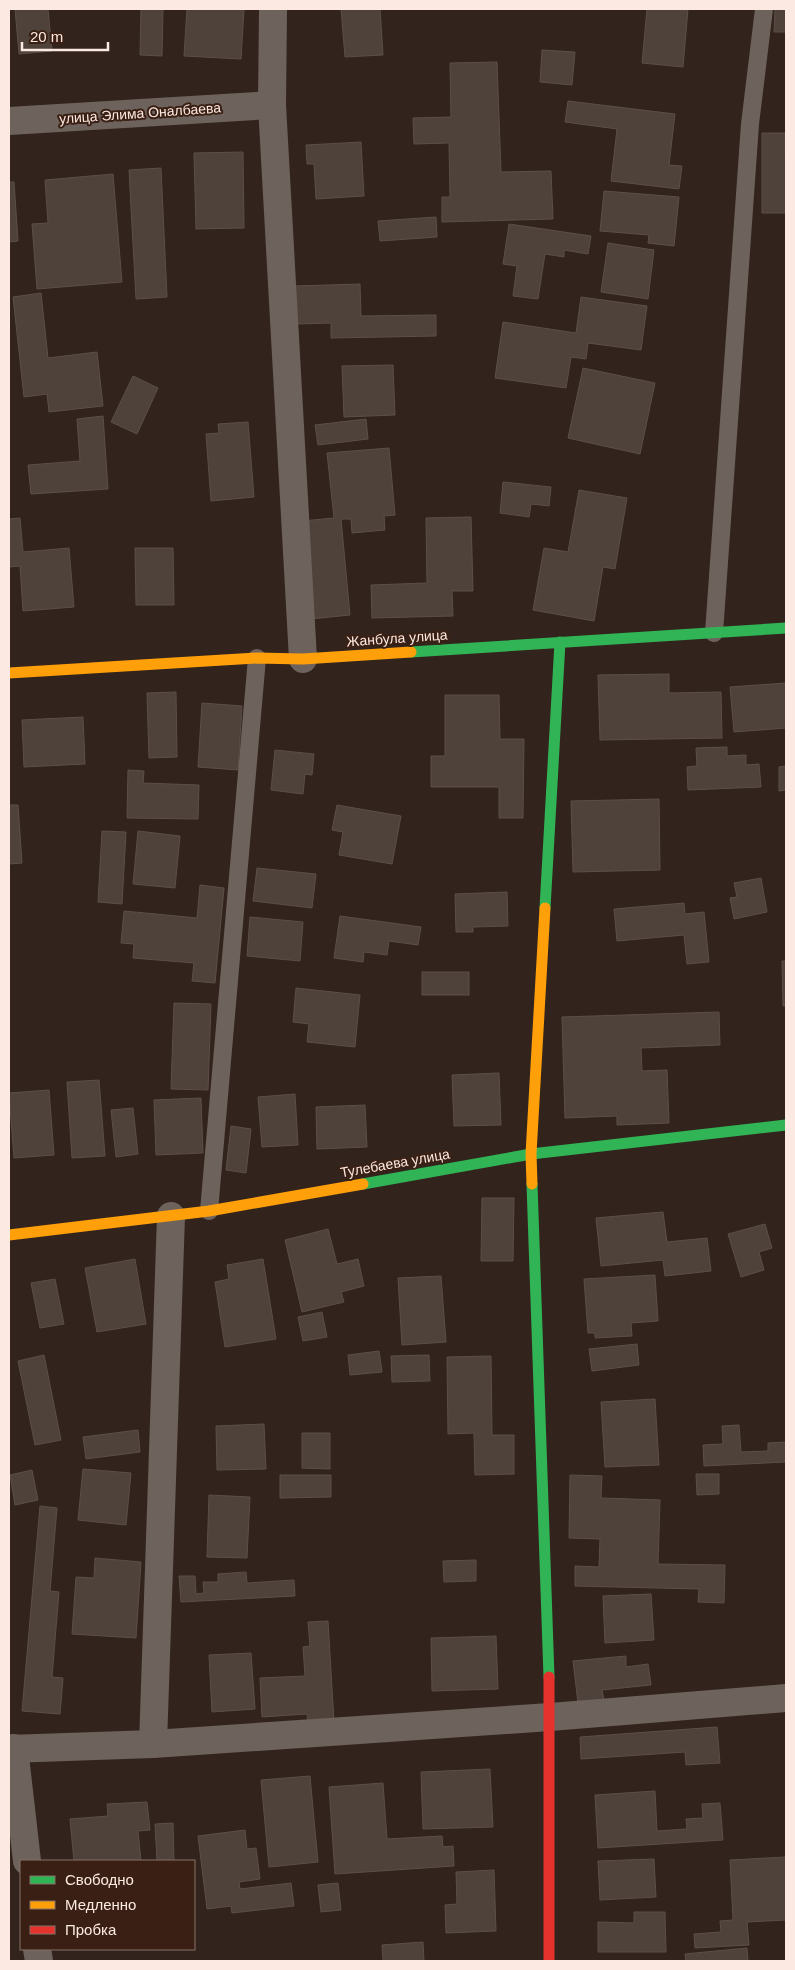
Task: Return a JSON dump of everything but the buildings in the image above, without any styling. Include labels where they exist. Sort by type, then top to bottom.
[{"type":"street","points":[[273,9],[272,105],[303,659]]},
{"type":"street","name":"улица Элима Оналбаева","points":[[9,121],[272,105]]},
{"type":"street","name":"Жанбула улица","points":[[9,673],[257,658],[303,659],[786,628]]},
{"type":"street","points":[[549,1961],[550,1717],[531,1154],[560,642]]},
{"type":"street","name":"Тулебаева улица","points":[[9,1235],[210,1211],[531,1154],[786,1125]]},
{"type":"street","points":[[153,1744],[171,1216]]},
{"type":"street","points":[[27,1860],[12,1748],[153,1744],[550,1717],[786,1698]]},
{"type":"lane","points":[[714,633],[750,124],[764,9]]},
{"type":"lane","points":[[210,1211],[257,658]]},
{"type":"traffic: fast","points":[[411,652],[786,628]]},
{"type":"traffic: fast","points":[[545,908],[560,642]]},
{"type":"traffic: fast","points":[[363,1184],[531,1154],[786,1125]]},
{"type":"traffic: fast","points":[[532,1184],[549,1677]]},
{"type":"traffic: slow","points":[[9,673],[257,658],[303,659],[411,652]]},
{"type":"traffic: slow","points":[[532,1184],[531,1154],[545,908]]},
{"type":"traffic: slow","points":[[9,1235],[209,1211],[363,1184]]},
{"type":"traffic: jam","points":[[549,1677],[549,1961]]}]
